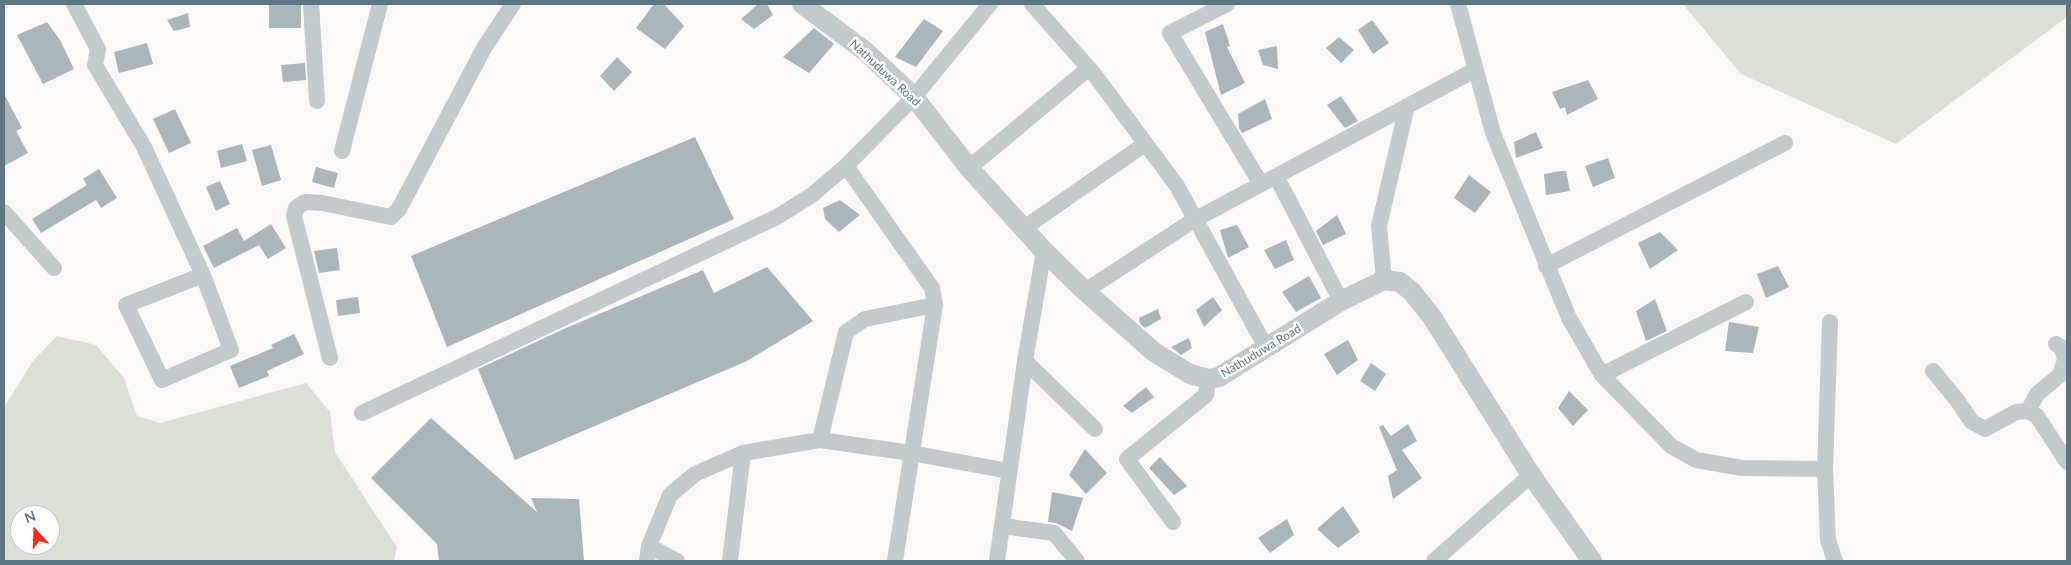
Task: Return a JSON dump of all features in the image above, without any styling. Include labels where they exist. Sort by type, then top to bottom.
[{"type":"street","points":[[74,4],[98,49],[96,65],[144,147],[203,276],[231,350],[162,380],[126,305],[203,276]]},
{"type":"street","points":[[311,4],[317,101]]},
{"type":"street","points":[[342,151],[380,4]]},
{"type":"street","points":[[330,358],[294,216],[296,208],[305,202],[322,202],[391,217],[399,209],[484,48],[513,4]]},
{"type":"street","name":"Nathuduwa Road","points":[[802,4],[865,51],[914,97],[969,168],[1044,251],[1085,291],[1154,352],[1190,374],[1208,379],[1219,377],[1267,349],[1341,301],[1384,280]]},
{"type":"street","points":[[362,413],[777,217],[812,195],[846,166],[914,97],[990,4]]},
{"type":"street","points":[[1032,4],[1089,68],[1176,186],[1267,349]]},
{"type":"street","points":[[1227,4],[1170,33],[1262,184]]},
{"type":"street","points":[[1458,4],[1493,133],[1546,266],[1569,318],[1602,376],[1671,446],[1696,460],[1742,468],[1825,469]]},
{"type":"street","points":[[969,168],[1089,68]]},
{"type":"street","points":[[1085,291],[1194,220],[1475,70]]},
{"type":"street","points":[[1408,106],[1379,226],[1384,280],[1400,282],[1417,298],[1531,476],[1592,561]]},
{"type":"street","points":[[1546,266],[1785,143]]},
{"type":"street","points":[[1024,228],[1145,144]]},
{"type":"street","points":[[846,166],[932,288],[935,305],[935,319],[911,453],[895,561]]},
{"type":"street","points":[[1276,176],[1341,301]]},
{"type":"street","points":[[4,212],[54,268]]},
{"type":"street","points":[[997,561],[1024,361],[1044,251]]},
{"type":"street","points":[[1602,376],[1746,302]]},
{"type":"street","points":[[820,440],[846,332],[865,319],[935,305]]},
{"type":"street","points":[[1830,322],[1825,469],[1828,540],[1835,561]]},
{"type":"street","points":[[2028,411],[2037,394],[2060,375],[2065,360],[2062,348],[2056,344]]},
{"type":"street","points":[[1024,361],[1095,429]]},
{"type":"street","points":[[1933,371],[1972,422],[1985,430],[2016,412],[2028,411],[2037,416],[2067,462]]},
{"type":"street","points":[[1173,522],[1126,459],[1206,395],[1208,379]]},
{"type":"street","points":[[677,561],[648,554],[670,495],[695,474],[743,453],[820,440],[911,453],[1010,471]]},
{"type":"street","points":[[730,561],[743,453]]},
{"type":"street","points":[[1434,561],[1531,476]]},
{"type":"street","points":[[1002,526],[1054,533],[1077,561]]},
{"type":"shaded area","points":[[1683,4],[2067,4],[2067,17],[1896,144],[1741,74]]},
{"type":"shaded area","points":[[57,336],[96,345],[124,378],[137,416],[160,423],[306,383],[330,412],[335,452],[397,547],[394,561],[4,561],[4,407],[33,361]]},
{"type":"building","points":[[269,4],[301,4],[301,28],[269,28]]},
{"type":"building","points":[[654,4],[664,4],[684,26],[665,49],[636,28]]},
{"type":"building","points":[[758,4],[767,4],[773,15],[754,29],[741,19]]},
{"type":"building","points":[[188,13],[190,27],[174,31],[167,20]]},
{"type":"building","points":[[924,19],[943,31],[916,67],[895,57]]},
{"type":"building","points":[[1372,20],[1389,43],[1373,54],[1358,30]]},
{"type":"building","points":[[47,22],[60,40],[74,69],[43,84],[17,35]]},
{"type":"building","points":[[1223,24],[1230,46],[1227,47],[1245,83],[1221,95],[1205,32]]},
{"type":"building","points":[[814,28],[834,44],[809,73],[783,57]]},
{"type":"building","points":[[1339,37],[1354,50],[1341,63],[1326,48]]},
{"type":"building","points":[[147,43],[153,64],[119,73],[114,52]]},
{"type":"building","points":[[1277,46],[1278,69],[1263,65],[1258,50]]},
{"type":"building","points":[[617,57],[632,72],[614,91],[600,76]]},
{"type":"building","points":[[305,63],[306,80],[283,82],[281,65]]},
{"type":"building","points":[[1588,80],[1598,99],[1567,115],[1565,107],[1560,109],[1552,92]]},
{"type":"building","points":[[4,94],[22,128],[16,131],[28,153],[4,166]]},
{"type":"building","points":[[1341,96],[1358,121],[1345,128],[1327,105]]},
{"type":"building","points":[[1265,99],[1272,119],[1242,133],[1239,128],[1238,114]]},
{"type":"building","points":[[175,109],[191,143],[169,153],[153,119]]},
{"type":"building","points":[[1536,132],[1543,148],[1516,158],[1514,142]]},
{"type":"building","points":[[695,137],[734,219],[447,347],[411,256]]},
{"type":"building","points":[[242,144],[247,161],[221,168],[217,151]]},
{"type":"building","points":[[271,145],[281,180],[262,186],[252,150]]},
{"type":"building","points":[[1608,158],[1615,178],[1593,187],[1585,166]]},
{"type":"building","points":[[316,167],[338,173],[334,188],[312,182]]},
{"type":"building","points":[[99,169],[117,198],[101,208],[96,200],[41,233],[32,219],[87,185],[83,179]]},
{"type":"building","points":[[1566,171],[1570,191],[1546,195],[1544,174]]},
{"type":"building","points":[[1469,175],[1491,192],[1475,213],[1454,198]]},
{"type":"building","points":[[220,181],[230,204],[216,211],[206,187]]},
{"type":"building","points":[[840,200],[860,215],[839,232],[825,219],[823,208]]},
{"type":"building","points":[[1337,215],[1346,234],[1323,245],[1316,231]]},
{"type":"building","points":[[271,224],[286,248],[268,259],[259,245],[214,268],[203,246],[237,228],[244,241]]},
{"type":"building","points":[[1237,225],[1249,247],[1228,258],[1220,230]]},
{"type":"building","points":[[1660,232],[1678,250],[1650,269],[1638,243]]},
{"type":"building","points":[[1286,240],[1294,260],[1275,269],[1264,250]]},
{"type":"building","points":[[337,248],[340,270],[319,273],[314,251]]},
{"type":"building","points":[[1778,266],[1789,287],[1766,298],[1757,274]]},
{"type":"building","points":[[767,267],[813,321],[747,361],[515,460],[478,369],[566,328],[703,270],[714,293]]},
{"type":"building","points":[[1309,276],[1321,298],[1296,312],[1282,292]]},
{"type":"building","points":[[358,297],[360,313],[338,316],[336,300]]},
{"type":"building","points":[[1213,297],[1222,310],[1204,327],[1196,310]]},
{"type":"building","points":[[1655,299],[1667,331],[1646,341],[1636,311]]},
{"type":"building","points":[[1158,309],[1161,319],[1145,328],[1140,324],[1139,318]]},
{"type":"building","points":[[1729,322],[1759,327],[1753,353],[1725,351]]},
{"type":"building","points":[[294,334],[304,354],[267,371],[269,376],[239,388],[230,366],[273,348],[271,345]]},
{"type":"building","points":[[1189,338],[1192,348],[1181,355],[1171,347]]},
{"type":"building","points":[[1348,340],[1358,360],[1337,375],[1324,354]]},
{"type":"building","points":[[1371,363],[1386,374],[1375,391],[1360,381]]},
{"type":"building","points":[[1146,387],[1154,397],[1132,413],[1123,406]]},
{"type":"building","points":[[1569,391],[1588,410],[1573,426],[1558,408]]},
{"type":"building","points":[[431,418],[537,512],[531,498],[579,499],[584,561],[439,561],[437,544],[371,478]]},
{"type":"building","points":[[1408,424],[1417,441],[1402,450],[1422,478],[1393,499],[1388,476],[1397,470],[1379,427],[1383,425],[1391,436]]},
{"type":"building","points":[[1085,449],[1107,473],[1086,494],[1069,475]]},
{"type":"building","points":[[1160,457],[1187,486],[1174,495],[1149,468]]},
{"type":"building","points":[[1052,492],[1083,498],[1072,531],[1056,523],[1048,522]]},
{"type":"building","points":[[1343,506],[1360,532],[1338,548],[1317,529]]},
{"type":"building","points":[[1287,519],[1294,535],[1270,553],[1258,538]]}]
